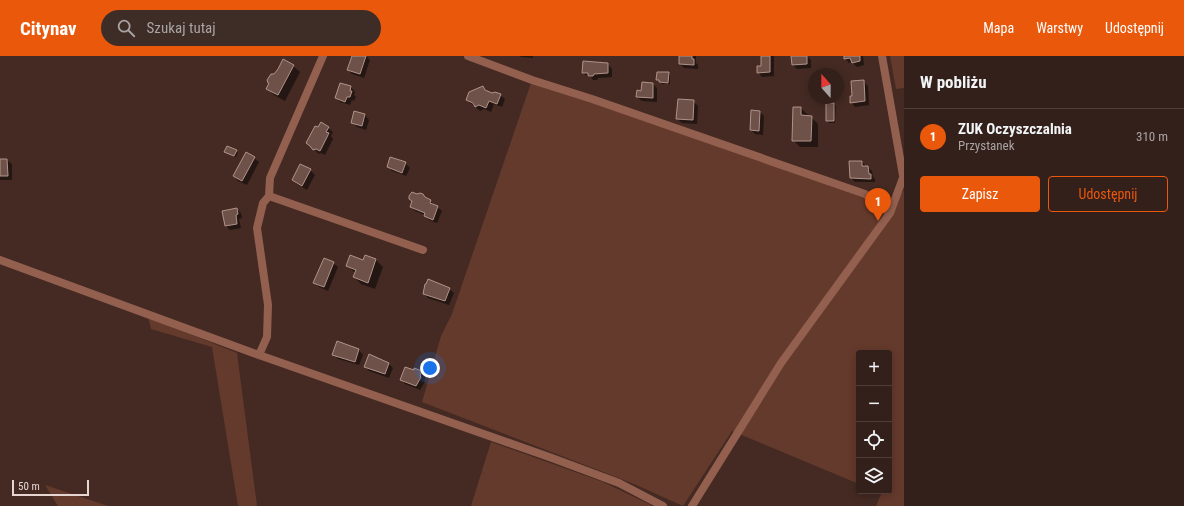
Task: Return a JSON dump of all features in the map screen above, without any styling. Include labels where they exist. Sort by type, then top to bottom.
[{"type":"street","points":[[259,355],[267,337],[268,305],[257,228],[263,203],[269,196],[270,178],[323,56]]},
{"type":"street","points":[[468,56],[532,80],[592,99],[865,194],[890,213]]},
{"type":"street","points":[[692,506],[781,364],[890,213],[904,180],[882,56]]},
{"type":"street","points":[[269,196],[423,250]]},
{"type":"street","points":[[0,260],[259,355],[575,466],[619,483],[663,506]]},
{"type":"shaded area","points":[[890,56],[904,56],[904,88],[896,89]]},
{"type":"shaded area","points":[[532,80],[889,207],[904,190],[904,506],[876,506],[881,494],[892,494],[892,350],[856,350],[856,483],[732,431],[683,506],[634,484],[422,402],[441,336],[452,314]]},
{"type":"shaded area","points":[[148,317],[237,353],[257,506],[238,506],[212,347],[151,329]]},
{"type":"shaded area","points":[[491,442],[603,482],[653,506],[471,506]]},
{"type":"shaded area","points":[[45,485],[108,506],[58,506]]},
{"type":"building","points":[[352,56],[366,56],[360,74],[347,70]]},
{"type":"building","points":[[679,56],[692,56],[692,59],[694,59],[694,65],[679,64]]},
{"type":"building","points":[[761,56],[770,56],[770,72],[757,73],[757,66],[761,66]]},
{"type":"building","points":[[791,56],[807,56],[807,64],[792,65]]},
{"type":"building","points":[[844,56],[860,56],[860,61],[852,63],[850,58],[844,59]]},
{"type":"building","points":[[283,59],[294,65],[278,95],[266,89],[269,83],[267,80],[271,74],[274,74],[278,69]]},
{"type":"building","points":[[583,61],[608,63],[608,73],[588,76],[588,73],[582,73]]},
{"type":"building","points":[[657,72],[669,72],[668,83],[659,82],[659,80],[656,80]]},
{"type":"building","points":[[864,80],[865,101],[850,103],[850,96],[852,96],[851,81]]},
{"type":"building","points":[[642,82],[653,83],[653,98],[636,97],[637,90],[641,91]]},
{"type":"building","points":[[340,83],[351,86],[350,91],[352,91],[350,97],[347,97],[345,102],[335,98]]},
{"type":"building","points":[[483,86],[485,90],[492,93],[495,92],[501,94],[497,104],[489,101],[486,108],[479,105],[475,107],[473,103],[466,100],[469,92]]},
{"type":"building","points":[[678,99],[694,100],[693,120],[676,119]]},
{"type":"building","points":[[826,104],[834,104],[834,121],[826,121]]},
{"type":"building","points":[[793,107],[801,107],[801,115],[812,116],[811,141],[792,141]]},
{"type":"building","points":[[751,110],[760,111],[759,131],[750,130]]},
{"type":"building","points":[[354,111],[365,114],[362,126],[351,123]]},
{"type":"building","points":[[321,122],[329,127],[326,132],[329,133],[320,151],[316,149],[313,150],[306,143],[315,126],[318,127]]},
{"type":"building","points":[[227,146],[237,150],[234,156],[224,152]]},
{"type":"building","points":[[246,152],[255,157],[242,181],[233,176]]},
{"type":"building","points":[[390,157],[406,162],[402,173],[387,167]]},
{"type":"building","points":[[0,159],[7,159],[8,176],[0,176]]},
{"type":"building","points":[[849,161],[862,161],[862,166],[868,166],[871,179],[850,178]]},
{"type":"building","points":[[300,164],[311,169],[302,186],[292,180]]},
{"type":"building","points":[[412,192],[423,194],[431,200],[430,203],[438,206],[433,220],[424,216],[425,213],[410,207],[412,201],[409,199],[409,196]]},
{"type":"building","points":[[237,208],[237,224],[225,226],[222,211]]},
{"type":"building","points":[[350,255],[363,260],[365,255],[376,259],[368,283],[353,277],[356,270],[346,266]]},
{"type":"building","points":[[324,258],[334,262],[324,287],[313,283]]},
{"type":"building","points":[[428,279],[450,288],[445,301],[423,294],[425,284]]},
{"type":"building","points":[[337,341],[359,349],[355,362],[332,355]]},
{"type":"building","points":[[369,354],[389,363],[385,374],[364,367]]},
{"type":"building","points":[[405,367],[422,371],[421,377],[416,386],[400,380]]},
{"type":"place","name":"ZUK Oczyszczalnia","points":[[878,221]]}]
